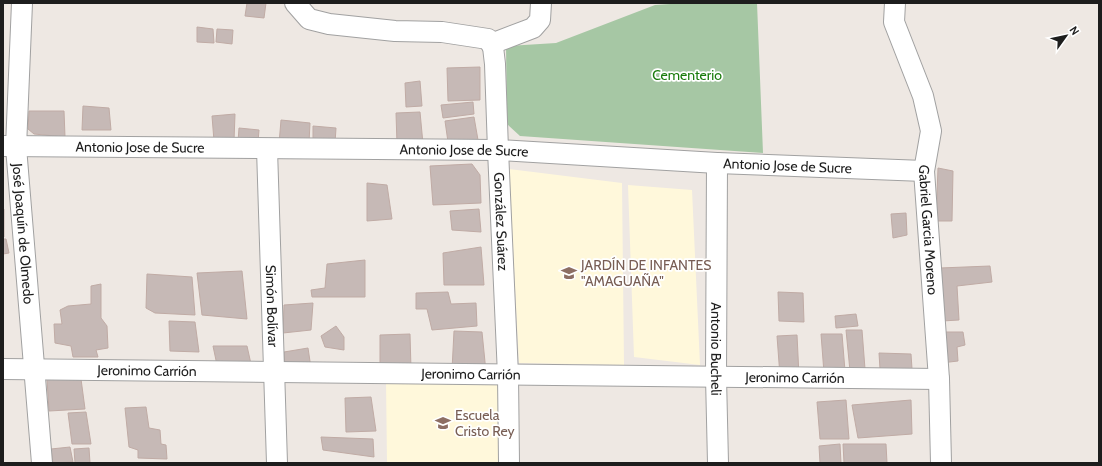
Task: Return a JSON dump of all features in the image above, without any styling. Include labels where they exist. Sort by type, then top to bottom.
[{"type":"street","name":"José Joaquín de Olmedo","points":[[22,3],[9,146],[35,369],[42,463]]},
{"type":"street","points":[[295,3],[309,18],[329,24],[395,31],[442,32],[488,39],[491,44],[533,28],[540,20],[541,3]]},
{"type":"street","name":"Gabriel Garcia Moreno","points":[[895,3],[894,22],[923,96],[931,131],[924,171],[939,379],[941,463]]},
{"type":"street","name":"González Suárez","points":[[491,44],[493,47],[495,64],[508,375],[509,463]]},
{"type":"street","name":"Antonio Jose de Sucre","points":[[9,146],[498,150],[717,163],[924,171]]},
{"type":"street","name":"Simón Bolívar","points":[[267,149],[277,463]]},
{"type":"street","name":"Antonio Bucheli","points":[[717,163],[716,377],[718,463]]},
{"type":"street","name":"Jeronimo Carrión","points":[[3,369],[939,379]]},
{"type":"shaded area","name":"JARDÍN DE INFANTES \"AMAGUAÑA\"","points":[[509,169],[622,183],[624,365],[519,363]]},
{"type":"shaded area","points":[[628,185],[692,190],[700,365],[634,357]]},
{"type":"shaded area","name":"Escuela Cristo Rey","points":[[386,381],[498,382],[500,463],[387,463]]},
{"type":"green space","name":"Cementerio","points":[[685,3],[757,3],[763,153],[520,136],[507,124],[506,46],[556,43],[655,5]]},
{"type":"building","points":[[247,3],[266,3],[264,18],[245,16]]},
{"type":"building","points":[[197,27],[213,29],[214,43],[197,42]]},
{"type":"building","points":[[217,29],[233,30],[232,44],[216,42]]},
{"type":"building","points":[[480,67],[480,100],[448,101],[447,68]]},
{"type":"building","points":[[420,81],[422,106],[406,107],[405,83]]},
{"type":"building","points":[[473,102],[474,114],[443,118],[441,105]]},
{"type":"building","points":[[83,106],[109,108],[111,130],[82,130]]},
{"type":"building","points":[[29,111],[64,111],[65,137],[34,134],[28,129]]},
{"type":"building","points":[[420,112],[423,144],[397,144],[396,113]]},
{"type":"building","points":[[235,114],[234,141],[214,141],[212,116]]},
{"type":"building","points":[[474,117],[478,140],[448,142],[445,121]]},
{"type":"building","points":[[281,120],[310,123],[309,143],[279,144]]},
{"type":"building","points":[[313,126],[336,128],[335,143],[313,144]]},
{"type":"building","points":[[239,128],[259,130],[258,142],[238,142]]},
{"type":"building","points":[[472,164],[480,175],[481,203],[433,205],[430,166]]},
{"type":"building","points":[[938,168],[953,171],[952,221],[936,221]]},
{"type":"building","points":[[367,183],[387,185],[392,219],[367,221]]},
{"type":"building","points":[[4,209],[4,237],[3,237]]},
{"type":"building","points":[[479,209],[481,232],[452,230],[450,211]]},
{"type":"building","points":[[906,213],[907,235],[893,238],[891,214]]},
{"type":"building","points":[[3,239],[6,239],[9,253],[3,254]]},
{"type":"building","points":[[481,247],[484,285],[444,285],[443,253]]},
{"type":"building","points":[[365,260],[365,297],[312,297],[311,290],[325,288],[327,264]]},
{"type":"building","points":[[990,266],[992,282],[957,286],[959,320],[942,321],[940,268]]},
{"type":"building","points":[[242,271],[247,319],[202,315],[197,273]]},
{"type":"building","points":[[147,274],[192,277],[195,315],[155,313],[146,308]]},
{"type":"building","points":[[101,284],[101,318],[107,326],[108,348],[96,350],[98,357],[73,357],[71,346],[55,343],[54,324],[62,324],[60,310],[68,306],[91,304],[91,286]]},
{"type":"building","points":[[448,292],[451,304],[476,303],[477,326],[432,330],[427,309],[416,309],[416,293]]},
{"type":"building","points":[[778,292],[803,293],[804,322],[779,321]]},
{"type":"building","points":[[313,303],[311,330],[283,333],[284,305]]},
{"type":"building","points":[[856,314],[858,326],[836,328],[835,316]]},
{"type":"building","points":[[169,321],[195,322],[199,352],[170,351]]},
{"type":"building","points":[[336,326],[344,337],[344,350],[325,347],[321,336]]},
{"type":"building","points":[[846,330],[862,330],[865,369],[850,371]]},
{"type":"building","points":[[454,331],[482,332],[486,372],[452,370]]},
{"type":"building","points":[[942,332],[963,332],[965,345],[957,347],[958,361],[941,363]]},
{"type":"building","points":[[410,334],[411,369],[380,369],[380,335]]},
{"type":"building","points":[[821,334],[842,334],[845,371],[824,373]]},
{"type":"building","points":[[797,335],[799,376],[780,376],[777,336]]},
{"type":"building","points":[[213,346],[247,346],[251,364],[217,365]]},
{"type":"building","points":[[308,348],[311,368],[285,367],[284,352]]},
{"type":"building","points":[[879,353],[911,354],[912,369],[880,369]]},
{"type":"building","points":[[47,379],[81,379],[85,409],[49,411]]},
{"type":"building","points":[[371,397],[376,431],[346,432],[345,398]]},
{"type":"building","points":[[846,400],[849,439],[820,439],[817,402]]},
{"type":"building","points":[[911,400],[912,434],[858,438],[852,405]]},
{"type":"building","points":[[146,407],[149,428],[160,430],[161,444],[166,445],[167,459],[138,458],[138,450],[129,447],[125,408]]},
{"type":"building","points":[[86,412],[91,444],[72,444],[68,413]]},
{"type":"building","points":[[321,437],[373,439],[374,457],[323,450]]},
{"type":"building","points":[[840,444],[841,463],[820,463],[819,446]]},
{"type":"building","points":[[843,444],[886,444],[887,463],[844,463]]},
{"type":"building","points":[[70,447],[73,462],[53,463],[51,449]]},
{"type":"building","points":[[89,448],[90,463],[75,463],[74,449]]},
{"type":"place","name":"JARDÍN DE INFANTES \"AMAGUAÑA\"","points":[[569,273]]},
{"type":"place","name":"Escuela Cristo Rey","points":[[443,423]]}]
